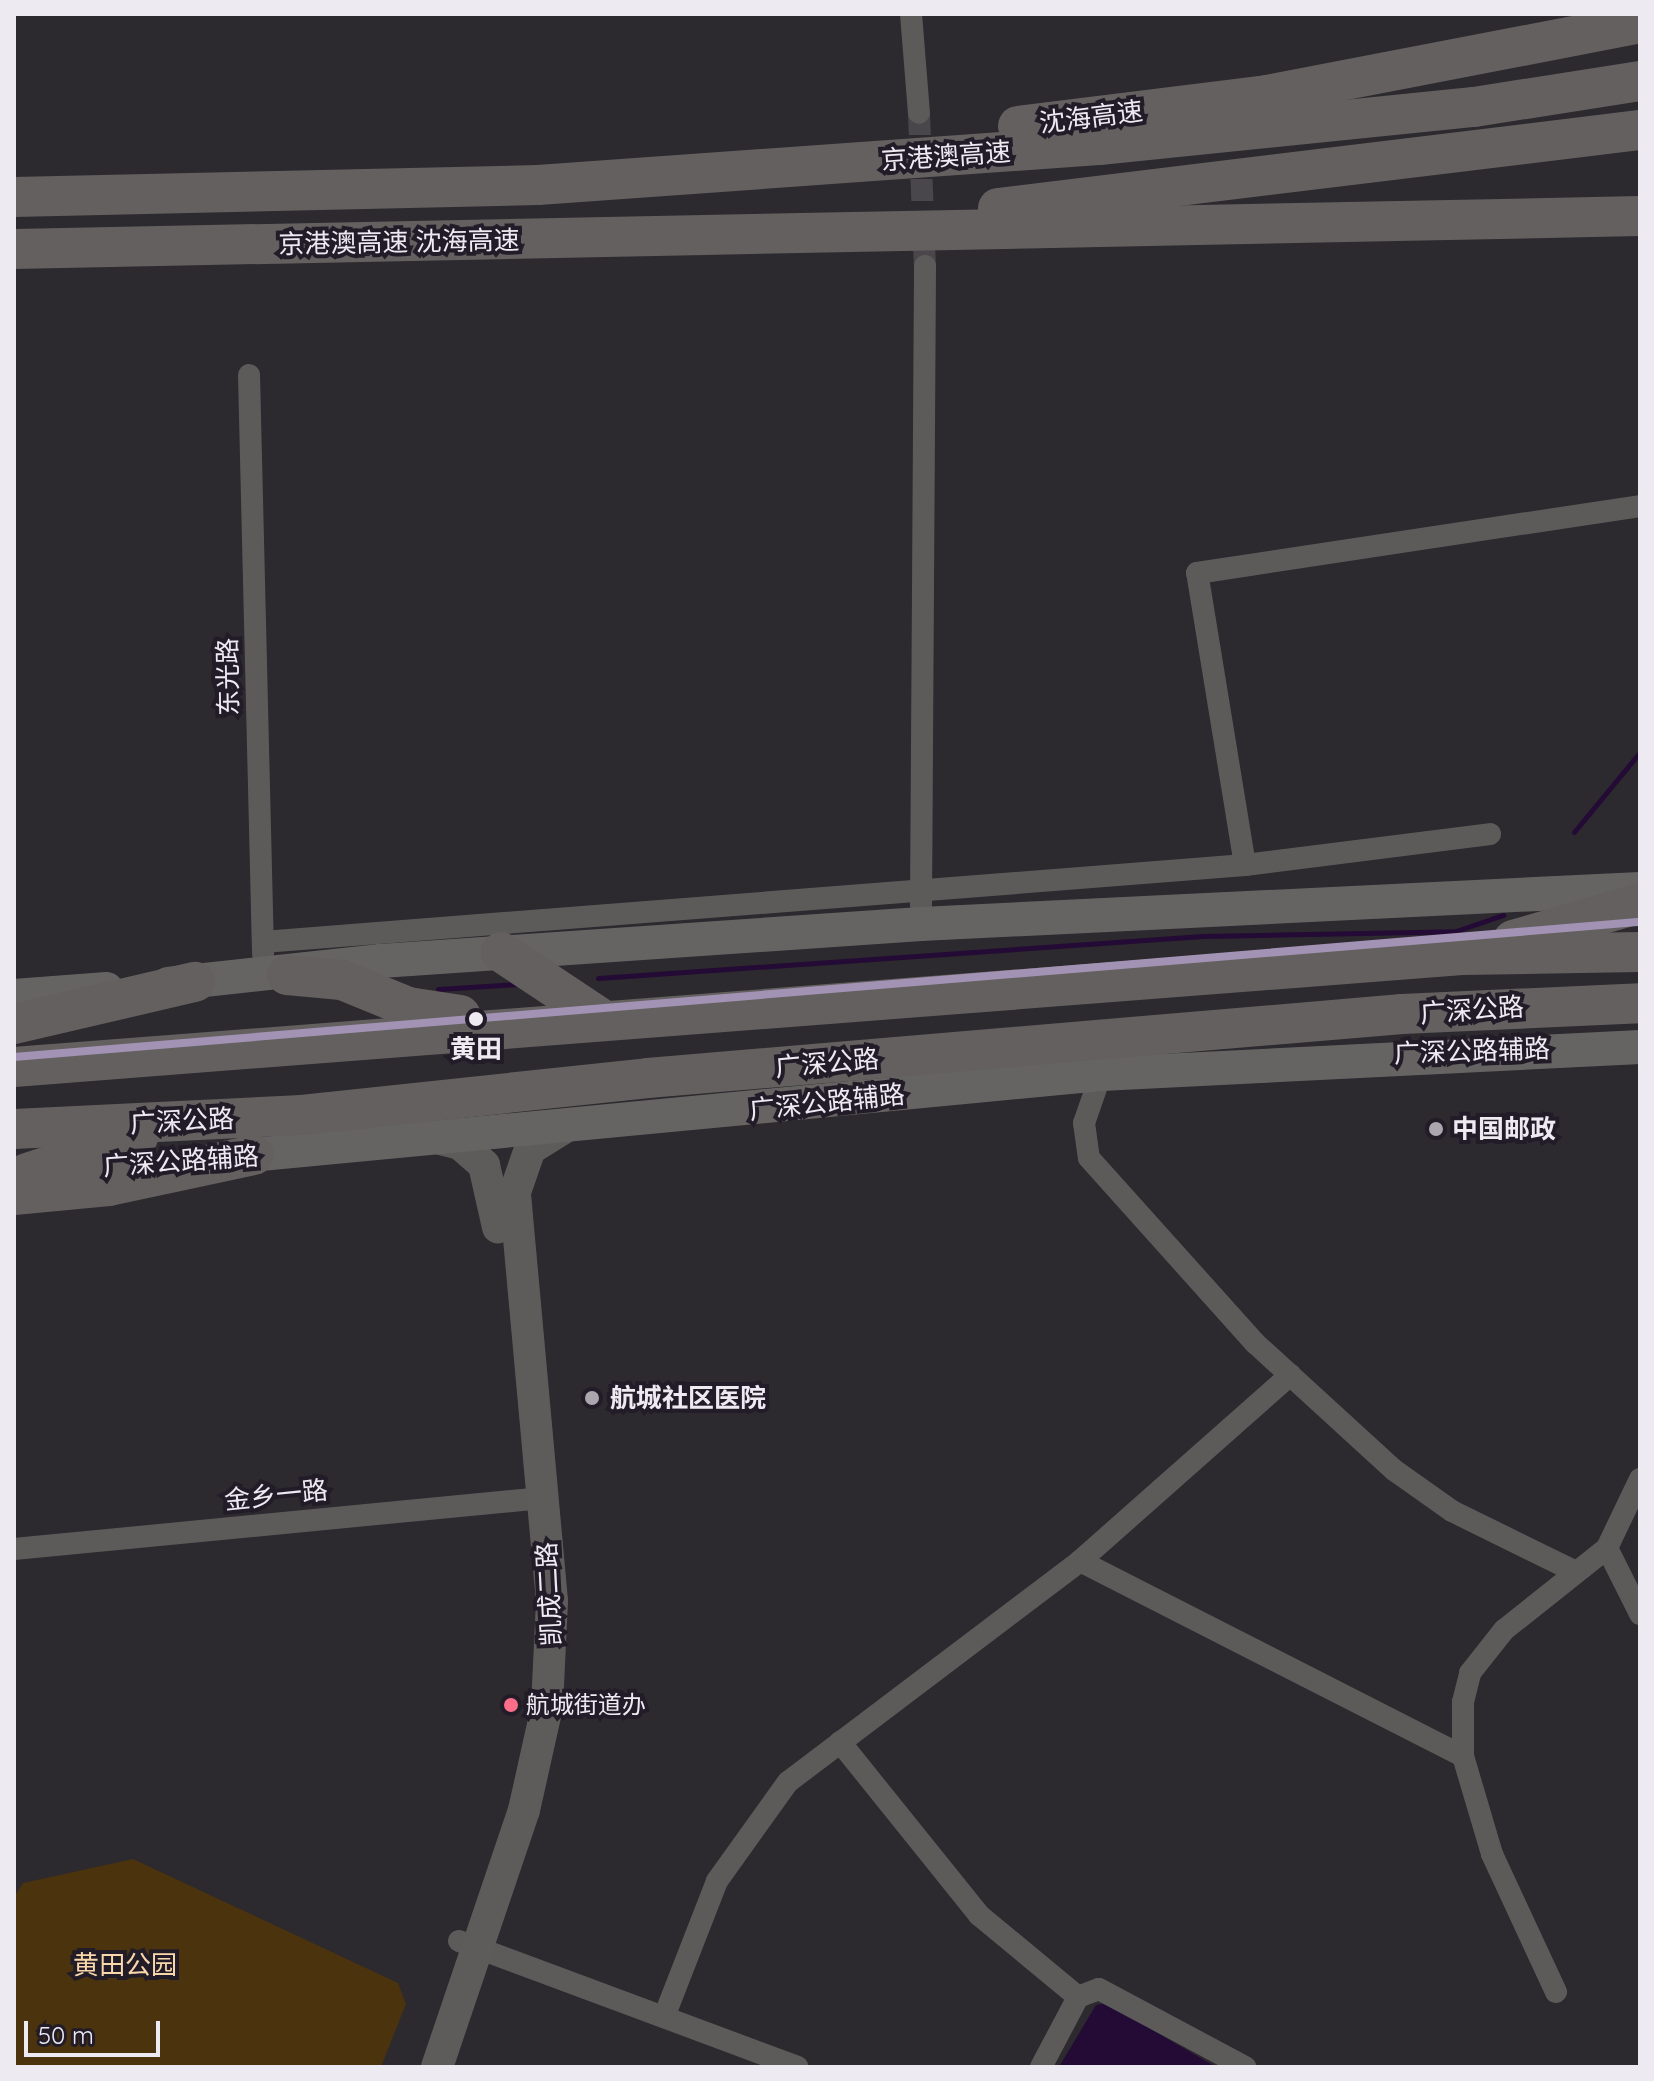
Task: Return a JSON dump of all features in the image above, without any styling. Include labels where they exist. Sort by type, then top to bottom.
[{"type":"highway","points":[[1453,57],[1602,14]]},
{"type":"highway","name":"沈海高速","points":[[538,185],[1267,95],[1640,23]]},
{"type":"highway","name":"京港澳高速","points":[[538,185],[1099,145],[1474,107],[1640,81]]},
{"type":"highway","name":"京港澳高速","points":[[783,235],[1640,130]]},
{"type":"highway","name":"京港澳高速 沈海高速","points":[[14,197],[538,185]]},
{"type":"highway","points":[[783,235],[1640,216]]},
{"type":"highway","name":"京港澳高速 沈海高速","points":[[14,249],[783,235]]},
{"type":"highway","points":[[1462,955],[1640,903]]},
{"type":"highway","points":[[501,952],[602,1019]]},
{"type":"highway","name":"广深公路","points":[[14,1067],[602,1019],[1462,955],[1640,952]]},
{"type":"highway","points":[[275,976],[342,980],[422,1011],[547,1024]]},
{"type":"highway","points":[[14,1024],[195,982]]},
{"type":"highway","name":"广深公路","points":[[14,1129],[190,1121],[1546,1005],[1640,1003]]},
{"type":"highway","points":[[1546,1005],[1640,1024]]},
{"type":"highway","points":[[18,1181],[190,1121]]},
{"type":"highway","points":[[18,1181],[109,1186],[254,1155]]},
{"type":"main road","points":[[14,996],[275,976],[921,908],[1640,889]]},
{"type":"main road","name":"广深公路辅路","points":[[254,1155],[563,1128],[1101,1074],[1640,1047]]},
{"type":"street","points":[[911,14],[919,113]]},
{"type":"street","points":[[921,908],[925,266]]},
{"type":"street","name":"东光路","points":[[249,375],[263,942],[275,976]]},
{"type":"street","points":[[1245,865],[1197,573],[1640,506]]},
{"type":"street","points":[[263,942],[921,908],[1490,834]]},
{"type":"street","points":[[1101,1074],[1083,1142],[1099,1177],[1290,1375],[1394,1470],[1452,1511],[1576,1572]]},
{"type":"street","name":"凯成二路","points":[[533,1498],[515,1192],[530,1149],[563,1128]]},
{"type":"street","name":"凯成二路","points":[[417,2067],[524,1810],[547,1707],[552,1613],[533,1498],[493,1184],[469,1150],[440,1139]]},
{"type":"street","points":[[664,2017],[717,1881],[749,1828],[788,1782],[1080,1561],[1290,1375]]},
{"type":"street","points":[[1556,1992],[1492,1854],[1463,1756],[1470,1673],[1504,1630],[1607,1548],[1640,1479]]},
{"type":"street","name":"金乡一路","points":[[14,1549],[533,1498]]},
{"type":"street","points":[[1607,1548],[1640,1614]]},
{"type":"street","points":[[1080,1561],[1463,1756]]},
{"type":"street","points":[[840,1742],[979,1915],[1078,1997]]},
{"type":"street","points":[[468,1945],[797,2067]]},
{"type":"street","name":"凯成二路","points":[[437,2067],[468,1945]]},
{"type":"street","points":[[1041,2067],[1078,1997],[1099,1989],[1245,2067]]},
{"type":"green space","name":"黄田公园","points":[[133,1859],[398,1983],[406,2004],[381,2067],[14,2067],[14,1897],[23,1883]]},
{"type":"shaded area","points":[[1106,2003],[1216,2067],[1059,2067],[1096,2005]]},
{"type":"waterway","points":[[1574,832],[1640,752]]},
{"type":"waterway","points":[[598,978],[1203,936],[1456,931],[1503,915]]},
{"type":"waterway","points":[[438,989],[517,984]]},
{"type":"tunnel","points":[[919,113],[925,266]]},
{"type":"transit line","points":[[14,1057],[1640,922]]},
{"type":"place","name":"黄田","points":[[476,1019]]},
{"type":"place","name":"中国邮政","points":[[1436,1129]]},
{"type":"place","name":"航城社区医院","points":[[592,1398]]},
{"type":"place","name":"航城街道办","points":[[511,1705]]}]
